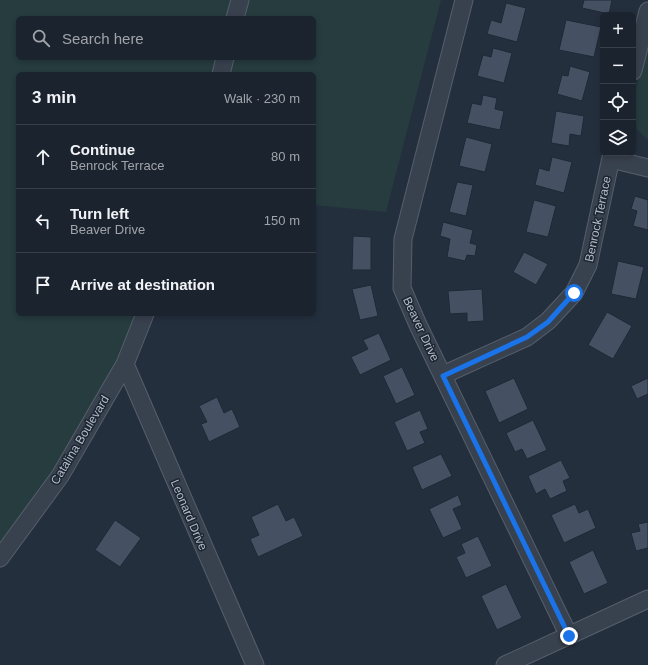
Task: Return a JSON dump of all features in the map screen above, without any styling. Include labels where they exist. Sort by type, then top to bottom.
[{"type":"street","points":[[236,16],[240,0]]},
{"type":"street","name":"Beaver Drive","points":[[464,0],[403,239],[402,288],[418,325],[569,636]]},
{"type":"street","points":[[636,59],[648,11]]},
{"type":"street","points":[[222,72],[224,60]]},
{"type":"street","points":[[612,156],[648,168]]},
{"type":"street","name":"Benrock Terrace","points":[[443,376],[527,337],[548,322],[574,293],[588,265],[612,156]]},
{"type":"street","name":"Catalina Boulevard","points":[[0,558],[60,476],[125,364],[145,316]]},
{"type":"street","name":"Leonard Drive","points":[[125,364],[255,665]]},
{"type":"street","points":[[505,665],[648,599]]},
{"type":"green space","points":[[0,0],[233,0],[229,16],[16,16],[16,60],[218,60],[214,72],[16,72],[16,316],[137,316],[120,358],[116,359],[118,363],[54,471],[0,544]]},
{"type":"green space","points":[[247,0],[441,0],[386,212],[316,205],[316,72],[228,72],[232,60],[316,60],[316,16],[243,16]]},
{"type":"green space","points":[[648,42],[648,140],[637,130],[636,88]]},
{"type":"building","points":[[584,0],[612,0],[609,12],[600,12],[582,8]]},
{"type":"building","points":[[506,3],[526,8],[517,42],[487,34],[491,20],[501,23]]},
{"type":"building","points":[[566,20],[600,27],[594,57],[559,50]]},
{"type":"building","points":[[493,48],[512,53],[504,83],[477,76],[483,55],[491,57]]},
{"type":"building","points":[[570,66],[590,72],[582,101],[557,94],[562,75],[568,76]]},
{"type":"building","points":[[483,95],[497,98],[495,109],[504,111],[500,130],[467,123],[472,103],[481,105]]},
{"type":"building","points":[[556,111],[584,116],[581,136],[570,134],[569,146],[551,143]]},
{"type":"building","points":[[466,137],[492,144],[485,172],[459,166]]},
{"type":"building","points":[[552,157],[572,162],[564,193],[535,185],[539,168],[549,171]]},
{"type":"building","points":[[457,182],[473,185],[466,216],[449,212]]},
{"type":"building","points":[[635,196],[648,200],[648,230],[633,226],[637,211],[631,209]]},
{"type":"building","points":[[534,200],[556,206],[548,237],[526,232]]},
{"type":"building","points":[[443,222],[473,230],[470,243],[477,245],[475,256],[467,255],[465,261],[447,257],[450,239],[440,236]]},
{"type":"building","points":[[353,236],[371,237],[371,270],[352,270]]},
{"type":"building","points":[[524,252],[548,264],[536,285],[513,272]]},
{"type":"building","points":[[618,261],[644,267],[636,299],[611,294]]},
{"type":"building","points":[[371,285],[378,316],[360,320],[352,289]]},
{"type":"building","points":[[482,289],[484,321],[467,322],[467,313],[450,314],[448,291]]},
{"type":"building","points":[[607,312],[632,326],[613,359],[588,345]]},
{"type":"building","points":[[379,333],[391,360],[360,375],[351,357],[368,349],[363,340]]},
{"type":"building","points":[[402,367],[415,395],[396,404],[383,376]]},
{"type":"building","points":[[514,378],[528,409],[499,423],[485,391]]},
{"type":"building","points":[[648,378],[648,394],[637,399],[631,386]]},
{"type":"building","points":[[217,397],[224,413],[232,409],[240,427],[209,442],[201,424],[207,422],[199,406]]},
{"type":"building","points":[[420,410],[428,429],[420,432],[425,443],[407,451],[394,422]]},
{"type":"building","points":[[533,420],[547,450],[527,459],[522,449],[515,452],[506,433]]},
{"type":"building","points":[[441,454],[452,476],[422,490],[412,467]]},
{"type":"building","points":[[561,460],[570,478],[563,481],[567,491],[550,499],[545,489],[536,494],[528,476]]},
{"type":"building","points":[[458,495],[462,505],[453,509],[462,529],[443,538],[429,509]]},
{"type":"building","points":[[278,504],[286,521],[294,517],[303,536],[258,557],[250,539],[259,535],[251,517]]},
{"type":"building","points":[[575,504],[579,513],[588,509],[596,528],[564,543],[551,515]]},
{"type":"building","points":[[115,520],[141,538],[120,567],[95,550]]},
{"type":"building","points":[[648,522],[648,548],[636,551],[631,533],[640,531],[638,524]]},
{"type":"building","points":[[478,536],[492,566],[466,578],[456,557],[465,553],[461,544]]},
{"type":"building","points":[[593,550],[608,583],[584,594],[569,562]]},
{"type":"building","points":[[506,584],[522,618],[497,630],[481,596]]},
{"type":"route","points":[[569,636],[443,376],[527,337],[548,322],[574,293]]}]
